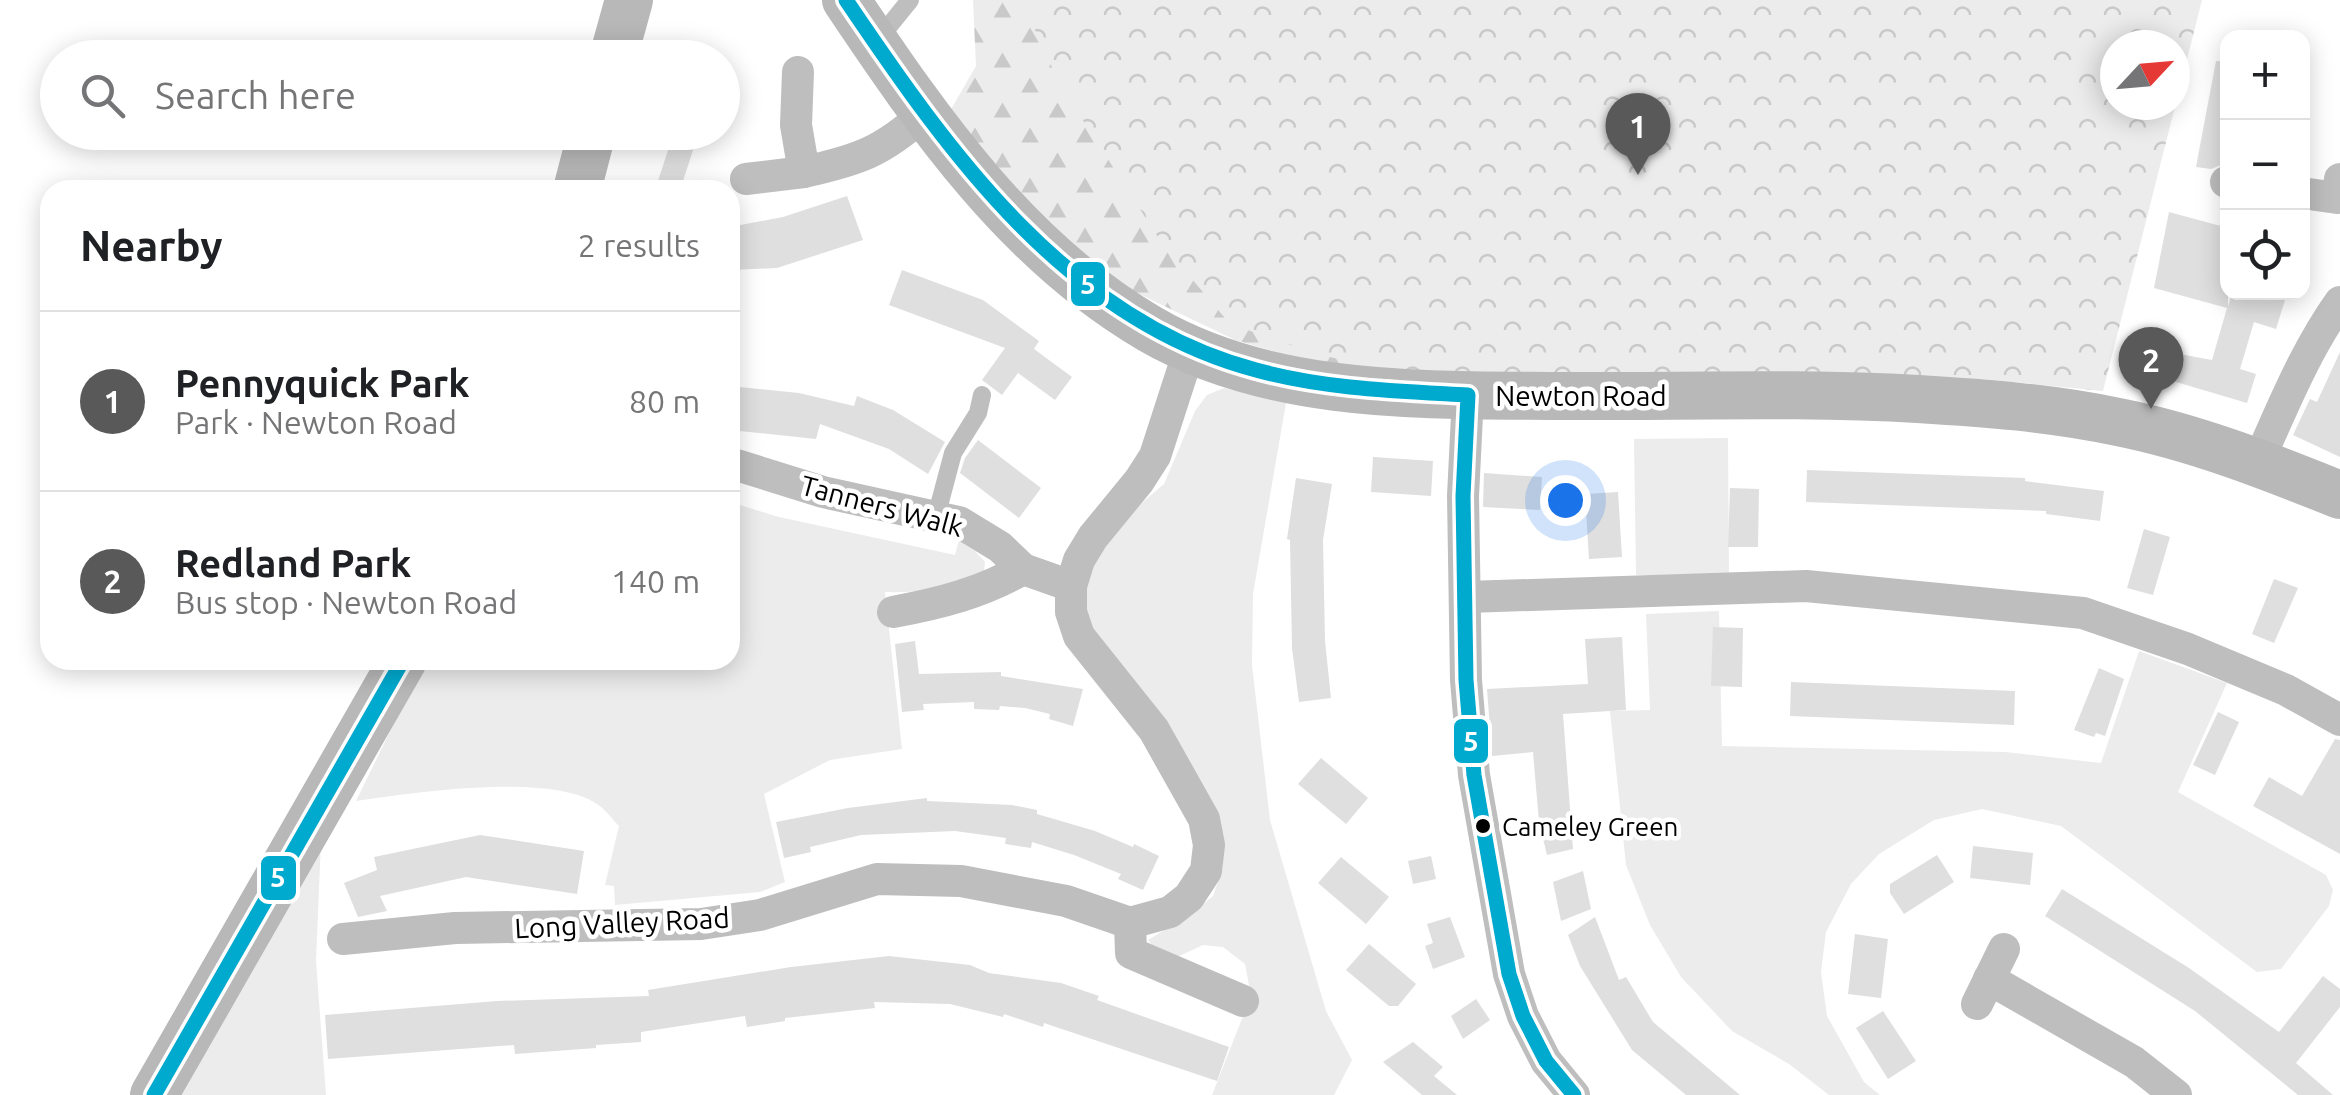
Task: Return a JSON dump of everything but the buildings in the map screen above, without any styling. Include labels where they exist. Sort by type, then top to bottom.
[{"type":"street","points":[[618,40],[629,0]]},
{"type":"street","name":"Newton Road","points":[[846,0],[924,114],[1031,238],[1072,276],[1152,330],[1248,369],[1355,389],[1468,395],[1898,399],[2003,406],[2118,422],[2258,462],[2340,495]]},
{"type":"street","points":[[798,72],[796,125],[804,172]]},
{"type":"street","points":[[746,180],[856,160],[880,150],[924,114]]},
{"type":"street","points":[[579,180],[587,150]]},
{"type":"street","points":[[2310,193],[2339,192]]},
{"type":"street","points":[[2258,462],[2308,353],[2340,302]]},
{"type":"street","points":[[1190,348],[1155,456],[1079,560],[1070,612],[1079,636],[1154,730],[1204,819],[1209,846],[1206,871],[1189,898],[1170,912],[1130,924],[1132,953],[1243,1002]]},
{"type":"street","points":[[1468,395],[1463,496],[1466,680],[1474,775],[1509,974],[1523,1016],[1546,1061],[1574,1095]]},
{"type":"street","name":"Tanners Walk","points":[[740,466],[824,492],[960,522],[1000,547],[1024,569],[1072,586]]},
{"type":"street","points":[[893,612],[954,600],[989,588],[1024,569]]},
{"type":"street","points":[[1467,597],[1806,586],[2084,612],[2188,648],[2286,690],[2340,720]]},
{"type":"street","points":[[154,1095],[397,670]]},
{"type":"street","name":"Long Valley Road","points":[[344,939],[455,915],[701,924],[760,914],[878,879],[962,882],[1066,901],[1130,924]]},
{"type":"street","points":[[2004,950],[1983,992],[2134,1062],[2176,1095]]},
{"type":"lane","points":[[875,44],[910,0]]},
{"type":"lane","points":[[936,517],[953,453],[978,413],[982,394]]},
{"type":"green space","points":[[973,0],[1194,0],[1373,367],[1332,368],[1235,340],[1135,292],[1065,248],[946,118],[976,66]]},
{"type":"green space","points":[[1023,0],[2202,0],[2190,47],[2190,30],[2100,30],[2100,120],[2172,120],[2103,391],[1983,379],[1479,377],[1384,371],[1311,352],[1230,324],[1163,245],[1068,97]]},
{"type":"green space","points":[[1224,388],[1286,403],[1253,594],[1252,665],[1270,820],[1326,1011],[1352,1060],[1334,1095],[1212,1095],[1251,996],[1245,964],[1223,947],[1203,945],[1175,958],[1160,955],[1148,940],[1213,896],[1223,867],[1213,810],[1090,633],[1078,592],[1096,542],[1164,484],[1195,411],[1207,395]]},
{"type":"green space","points":[[1728,438],[1729,575],[1636,575],[1634,439]]},
{"type":"green space","points":[[740,505],[955,555],[959,540],[985,562],[984,571],[949,586],[885,592],[902,749],[830,760],[764,794],[785,882],[760,892],[615,905],[614,886],[605,885],[619,826],[600,806],[575,794],[547,789],[480,788],[356,801],[420,670],[740,670]]},
{"type":"green space","name":"Cameley Green","points":[[1719,611],[1722,746],[2005,752],[2101,763],[2139,651],[2227,683],[2178,792],[2326,875],[2333,890],[2329,906],[2281,969],[2257,972],[2061,826],[1982,809],[1934,820],[1879,854],[1851,884],[1826,932],[1821,972],[1827,1016],[1864,1082],[1880,1095],[1829,1095],[1789,1064],[1732,1031],[1681,977],[1650,925],[1626,865],[1610,711],[1650,710],[1646,614]]},
{"type":"green space","points":[[321,841],[316,961],[326,1095],[182,1095]]},
{"type":"transit line","name":"5","points":[[846,0],[927,116],[972,172],[1019,224],[1071,272],[1127,313],[1188,346],[1256,370],[1361,388],[1468,395],[1463,496],[1466,680],[1474,775],[1509,974],[1523,1016],[1546,1061],[1574,1095]]},
{"type":"transit line","name":"5","points":[[154,1095],[397,670]]},
{"type":"place","name":"Pennyquick Park","points":[[1638,175]]},
{"type":"place","name":"Redland Park","points":[[2151,409]]},
{"type":"place","name":"Cameley Green","points":[[1483,826]]}]
